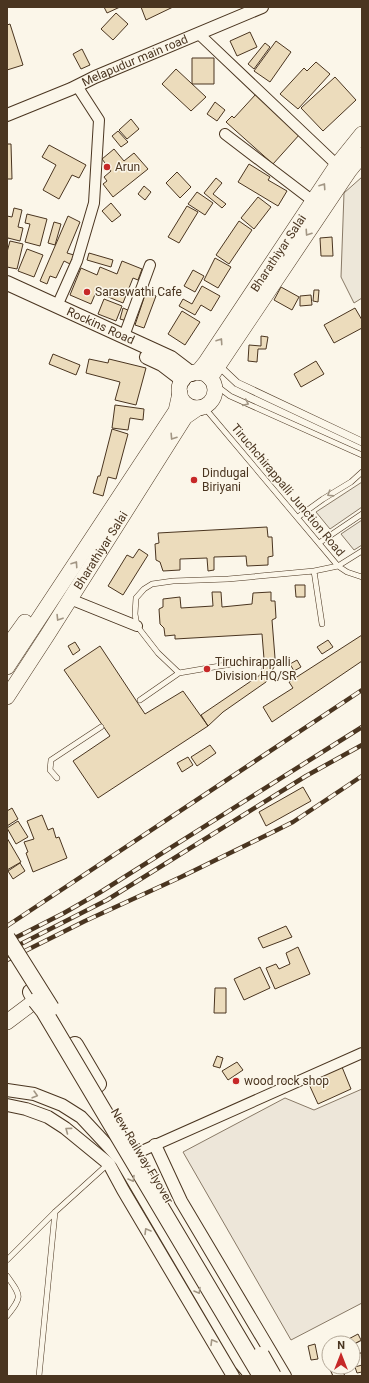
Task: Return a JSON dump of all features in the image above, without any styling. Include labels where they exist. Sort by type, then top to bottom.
[{"type":"highway","name":"New Railway Flyover","points":[[7,938],[37,994],[44,1011],[261,1376]]},
{"type":"highway","name":"New Railway Flyover","points":[[7,954],[75,1045],[273,1376]]},
{"type":"main road","name":"Bharathiyar Salai","points":[[7,667],[313,201],[337,165],[362,134]]},
{"type":"main road","name":"Bharathiyar Salai","points":[[196,380],[219,366],[349,172],[362,155]]},
{"type":"main road","name":"Rockins Road","points":[[7,283],[171,358],[196,380]]},
{"type":"main road","name":"Rockins Road","points":[[7,292],[104,335],[196,380]]},
{"type":"main road","name":"Bharathiyar Salai","points":[[7,697],[185,417],[213,399],[215,388],[196,380]]},
{"type":"main road","points":[[196,380],[184,402],[193,408],[201,407]]},
{"type":"main road","points":[[7,647],[36,607],[52,598]]},
{"type":"main road","points":[[7,1013],[37,994]]},
{"type":"main road","points":[[7,1022],[37,994]]},
{"type":"street","name":"Melapudur main road","points":[[7,115],[262,7]]},
{"type":"street","points":[[199,34],[337,165]]},
{"type":"street","points":[[57,306],[77,261],[94,203],[99,120],[77,86]]},
{"type":"street","points":[[225,134],[313,201]]},
{"type":"street","points":[[124,336],[150,265]]},
{"type":"street","points":[[219,366],[237,383],[362,442]]},
{"type":"street","points":[[70,599],[137,626]]},
{"type":"street","points":[[109,1164],[362,1053]]},
{"type":"street","points":[[7,1090],[34,1094],[62,1105],[81,1117],[121,1160],[241,1364],[251,1376]]},
{"type":"street","points":[[7,1105],[48,1117],[66,1128],[109,1164],[233,1376]]},
{"type":"street","points":[[155,1145],[181,1201],[285,1376]]},
{"type":"lane","points":[[196,380],[362,455]]},
{"type":"lane","name":"Tiruchchirappalli Junction Road","points":[[201,407],[298,517],[338,566],[347,572],[362,577]]},
{"type":"lane","points":[[298,517],[327,496],[351,482],[362,472]]},
{"type":"lane","points":[[319,543],[362,514]]},
{"type":"lane","points":[[179,673],[158,653],[137,626],[135,614],[136,598],[144,589],[152,584],[314,571],[338,566],[362,551]]},
{"type":"lane","points":[[314,571],[322,624]]},
{"type":"lane","points":[[140,700],[179,673],[243,662]]},
{"type":"lane","points":[[57,778],[50,770],[51,760],[101,727]]},
{"type":"lane","points":[[7,1260],[55,1212],[109,1164]]},
{"type":"lane","points":[[39,1376],[55,1212]]},
{"type":"lane","points":[[7,1276],[18,1291],[19,1297],[17,1303],[7,1316]]},
{"type":"shaded area","points":[[362,177],[362,298],[354,303],[341,277],[344,193]]},
{"type":"shaded area","points":[[362,482],[362,507],[330,529],[316,512]]},
{"type":"shaded area","points":[[362,520],[362,545],[354,550],[341,534]]},
{"type":"shaded area","points":[[362,1089],[362,1303],[291,1340],[183,1152],[285,1098],[314,1110]]},
{"type":"building","points":[[104,7],[120,7],[107,13]]},
{"type":"building","points":[[141,7],[173,7],[146,20]]},
{"type":"building","points":[[116,13],[128,24],[113,40],[101,29]]},
{"type":"building","points":[[10,24],[23,65],[7,70],[7,25]]},
{"type":"building","points":[[250,32],[257,47],[237,56],[230,41]]},
{"type":"building","points":[[276,41],[291,52],[270,82],[254,71]]},
{"type":"building","points":[[265,43],[270,47],[254,69],[248,64]]},
{"type":"building","points":[[82,49],[90,65],[81,69],[73,54]]},
{"type":"building","points":[[192,58],[214,58],[214,84],[192,84]]},
{"type":"building","points":[[316,62],[330,74],[298,109],[280,94],[304,68],[307,71]]},
{"type":"building","points":[[176,69],[206,97],[191,111],[162,84]]},
{"type":"building","points":[[335,77],[356,100],[323,131],[301,108]]},
{"type":"building","points":[[256,94],[300,134],[273,164],[226,122],[232,116],[234,118]]},
{"type":"building","points":[[215,102],[225,110],[217,121],[207,114]]},
{"type":"building","points":[[131,119],[139,129],[127,139],[119,130]]},
{"type":"building","points":[[118,131],[128,142],[121,147],[112,136]]},
{"type":"building","points":[[7,144],[11,144],[12,179],[7,179]]},
{"type":"building","points":[[49,145],[86,165],[79,178],[72,175],[59,199],[43,190],[56,165],[42,157]]},
{"type":"building","points":[[114,149],[124,161],[134,153],[148,169],[113,197],[103,184],[107,181],[104,177],[111,171],[102,159]]},
{"type":"building","points":[[249,164],[270,177],[268,180],[287,191],[278,206],[238,182]]},
{"type":"building","points":[[177,172],[191,187],[180,198],[166,183]]},
{"type":"building","points":[[216,178],[222,183],[213,194],[226,204],[222,208],[204,193]]},
{"type":"building","points":[[144,186],[151,192],[145,200],[138,194]]},
{"type":"building","points":[[197,192],[213,203],[205,215],[188,204]]},
{"type":"building","points":[[258,197],[271,207],[254,229],[241,218]]},
{"type":"building","points":[[111,203],[121,215],[112,222],[102,211]]},
{"type":"building","points":[[187,206],[198,212],[179,243],[168,237]]},
{"type":"building","points":[[14,208],[22,210],[18,227],[23,228],[20,241],[8,238],[7,241],[7,216],[12,217]]},
{"type":"building","points":[[27,214],[47,219],[40,246],[25,242],[30,224],[25,223]]},
{"type":"building","points":[[68,216],[80,222],[67,253],[74,255],[70,264],[64,261],[56,278],[50,276],[47,284],[40,281]]},
{"type":"building","points":[[239,221],[252,230],[229,264],[216,255]]},
{"type":"building","points":[[54,222],[61,224],[55,245],[48,243]]},
{"type":"building","points":[[332,237],[333,256],[321,256],[320,238]]},
{"type":"building","points":[[10,241],[23,244],[17,269],[7,267],[7,252]]},
{"type":"building","points":[[27,249],[43,255],[34,277],[18,271]]},
{"type":"building","points":[[89,253],[113,260],[111,267],[87,260]]},
{"type":"building","points":[[215,258],[231,267],[218,288],[204,280]]},
{"type":"building","points":[[122,261],[142,269],[138,280],[133,278],[123,303],[96,292],[91,304],[70,295],[81,268],[97,275],[100,267],[117,274]]},
{"type":"building","points":[[193,270],[204,276],[195,292],[184,286]]},
{"type":"building","points":[[202,286],[220,296],[211,311],[201,305],[195,315],[179,306],[183,299],[192,304]]},
{"type":"building","points":[[281,287],[299,297],[292,310],[274,300]]},
{"type":"building","points":[[314,290],[319,290],[318,302],[313,301]]},
{"type":"building","points":[[146,292],[156,296],[144,328],[135,325]]},
{"type":"building","points":[[311,295],[312,305],[300,306],[300,296]]},
{"type":"building","points":[[104,299],[122,306],[116,321],[98,314]]},
{"type":"building","points":[[123,308],[130,311],[127,321],[120,319]]},
{"type":"building","points":[[355,308],[362,320],[362,328],[334,343],[324,325]]},
{"type":"building","points":[[182,311],[200,322],[185,345],[168,334]]},
{"type":"building","points":[[261,336],[268,337],[266,349],[258,349],[257,362],[248,361],[249,345],[261,346]]},
{"type":"building","points":[[53,354],[80,365],[76,375],[49,364]]},
{"type":"building","points":[[89,359],[108,363],[109,359],[146,368],[136,405],[115,400],[120,382],[86,373]]},
{"type":"building","points":[[316,361],[324,374],[301,387],[294,374]]},
{"type":"building","points":[[115,405],[144,409],[143,420],[130,418],[128,430],[112,428]]},
{"type":"building","points":[[112,429],[128,434],[116,479],[108,477],[103,496],[93,493],[98,476],[100,476]]},
{"type":"building","points":[[267,527],[268,537],[272,537],[273,556],[268,557],[268,565],[247,566],[246,556],[214,557],[214,570],[208,571],[207,558],[180,559],[180,570],[163,571],[160,562],[156,560],[155,544],[159,543],[158,533]]},
{"type":"building","points":[[139,549],[148,555],[123,595],[108,586],[127,555],[133,558]]},
{"type":"building","points":[[295,585],[305,585],[305,597],[296,597]]},
{"type":"building","points":[[212,592],[221,592],[222,607],[252,604],[253,593],[271,592],[271,601],[275,601],[276,618],[272,620],[275,658],[274,667],[266,682],[223,712],[208,726],[201,715],[260,675],[264,659],[262,634],[175,639],[175,635],[165,636],[164,628],[160,624],[159,609],[163,607],[163,599],[180,597],[181,608],[213,606]]},
{"type":"building","points":[[362,635],[362,661],[272,722],[263,707],[293,688],[289,682]]},
{"type":"building","points":[[328,640],[333,647],[322,654],[317,647]]},
{"type":"building","points":[[75,642],[80,650],[73,655],[68,646]]},
{"type":"building","points":[[100,646],[145,714],[183,691],[208,726],[98,798],[73,761],[110,736],[64,670]]},
{"type":"building","points":[[297,660],[301,667],[294,671],[290,664]]},
{"type":"building","points":[[210,745],[216,753],[197,766],[191,757]]},
{"type":"building","points":[[188,757],[193,765],[182,772],[177,763]]},
{"type":"building","points":[[303,787],[311,801],[266,826],[259,812]]},
{"type":"building","points":[[12,808],[18,819],[7,826],[7,811]]},
{"type":"building","points":[[42,815],[48,830],[53,828],[56,838],[59,837],[67,858],[33,872],[26,853],[28,852],[24,842],[34,839],[27,821]]},
{"type":"building","points":[[18,821],[28,837],[16,844],[7,828]]},
{"type":"building","points":[[7,838],[21,862],[7,870]]},
{"type":"building","points":[[20,863],[25,871],[13,879],[8,871]]},
{"type":"building","points":[[286,926],[292,937],[263,948],[258,938]]},
{"type":"building","points":[[298,947],[310,974],[275,989],[266,968],[276,964],[279,969],[290,964],[286,953]]},
{"type":"building","points":[[260,967],[270,988],[244,1000],[234,979]]},
{"type":"building","points":[[215,988],[226,988],[226,1013],[214,1013]]},
{"type":"building","points":[[217,1056],[223,1058],[220,1068],[213,1066]]},
{"type":"building","points":[[237,1062],[243,1070],[228,1080],[222,1071]]},
{"type":"building","points":[[342,1067],[351,1089],[318,1104],[308,1082]]},
{"type":"building","points":[[315,1344],[318,1359],[311,1360],[308,1346]]},
{"type":"railway","points":[[7,926],[362,690]]},
{"type":"railway","points":[[7,942],[99,893],[362,727]]},
{"type":"railway","points":[[7,951],[107,900],[306,776],[362,745]]},
{"type":"railway","points":[[7,960],[85,921],[181,877],[293,822],[362,776]]},
{"type":"place","name":"Arun","points":[[107,167]]},
{"type":"place","name":"Saraswathi Cafe","points":[[87,292]]},
{"type":"place","name":"Dindugal Biriyani","points":[[194,480]]},
{"type":"place","name":"Tiruchirappalli Division HQ/SR","points":[[207,669]]},
{"type":"place","name":"wood rock shop","points":[[236,1081]]}]
